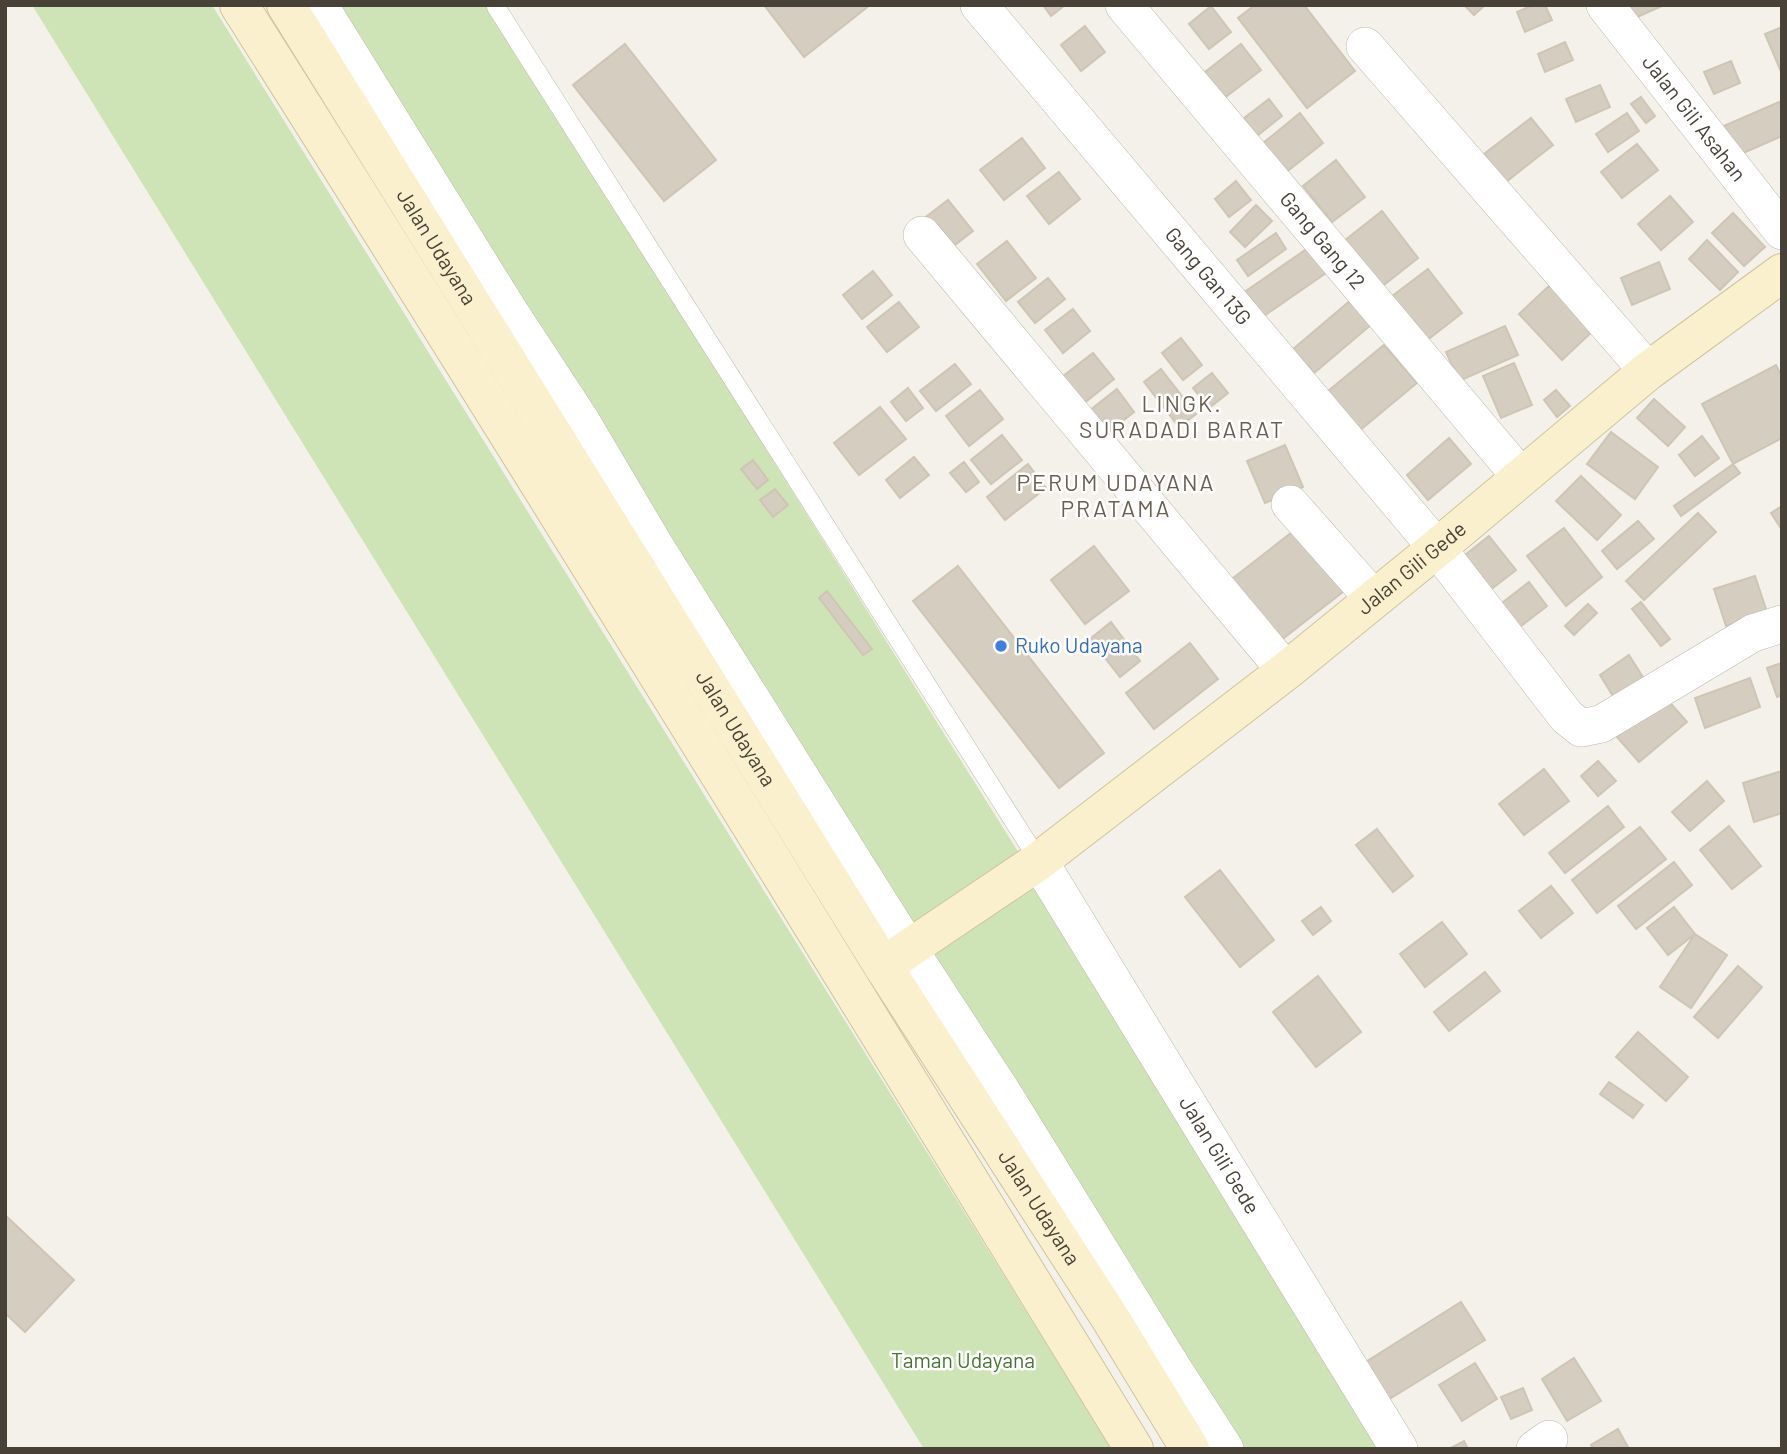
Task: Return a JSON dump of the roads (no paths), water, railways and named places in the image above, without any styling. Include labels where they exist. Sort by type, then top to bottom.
[{"type":"main road","name":"Jalan Udayana","points":[[239,5],[882,1037],[1134,1449]]},
{"type":"main road","name":"Jalan Udayana","points":[[286,5],[653,595],[896,957],[1190,1449]]},
{"type":"main road","name":"Jalan Gili Gede","points":[[896,957],[1039,860],[1286,671],[1648,371],[1782,273]]},
{"type":"main road","points":[[621,616],[653,595]]},
{"type":"street","points":[[319,5],[581,421],[896,957],[1004,1095],[1225,1449]]},
{"type":"street","name":"Gang Gan 13G","points":[[979,5],[1437,548],[1567,717],[1581,728],[1601,724],[1753,634],[1782,624]]},
{"type":"street","name":"Gang Gang 12","points":[[1124,5],[1521,477]]},
{"type":"street","name":"Jalan Gili Asahan","points":[[1605,5],[1782,231]]},
{"type":"street","points":[[1365,46],[1648,371]]},
{"type":"street","points":[[922,235],[1286,671]]},
{"type":"street","points":[[1290,504],[1374,599]]},
{"type":"street","name":"Jalan Gili Gede","points":[[1039,860],[1399,1449]]},
{"type":"lane","points":[[496,7],[1039,860]]},
{"type":"place","name":"Ruko Udayana","points":[[1001,646]]},
{"type":"district","name":"LINGK. SURADADI BARAT","points":[[1182,417]]},
{"type":"district","name":"PERUM UDAYANA PRATAMA","points":[[1116,496]]},
{"type":"park label","name":"Taman Udayana","points":[[963,1361]]}]
